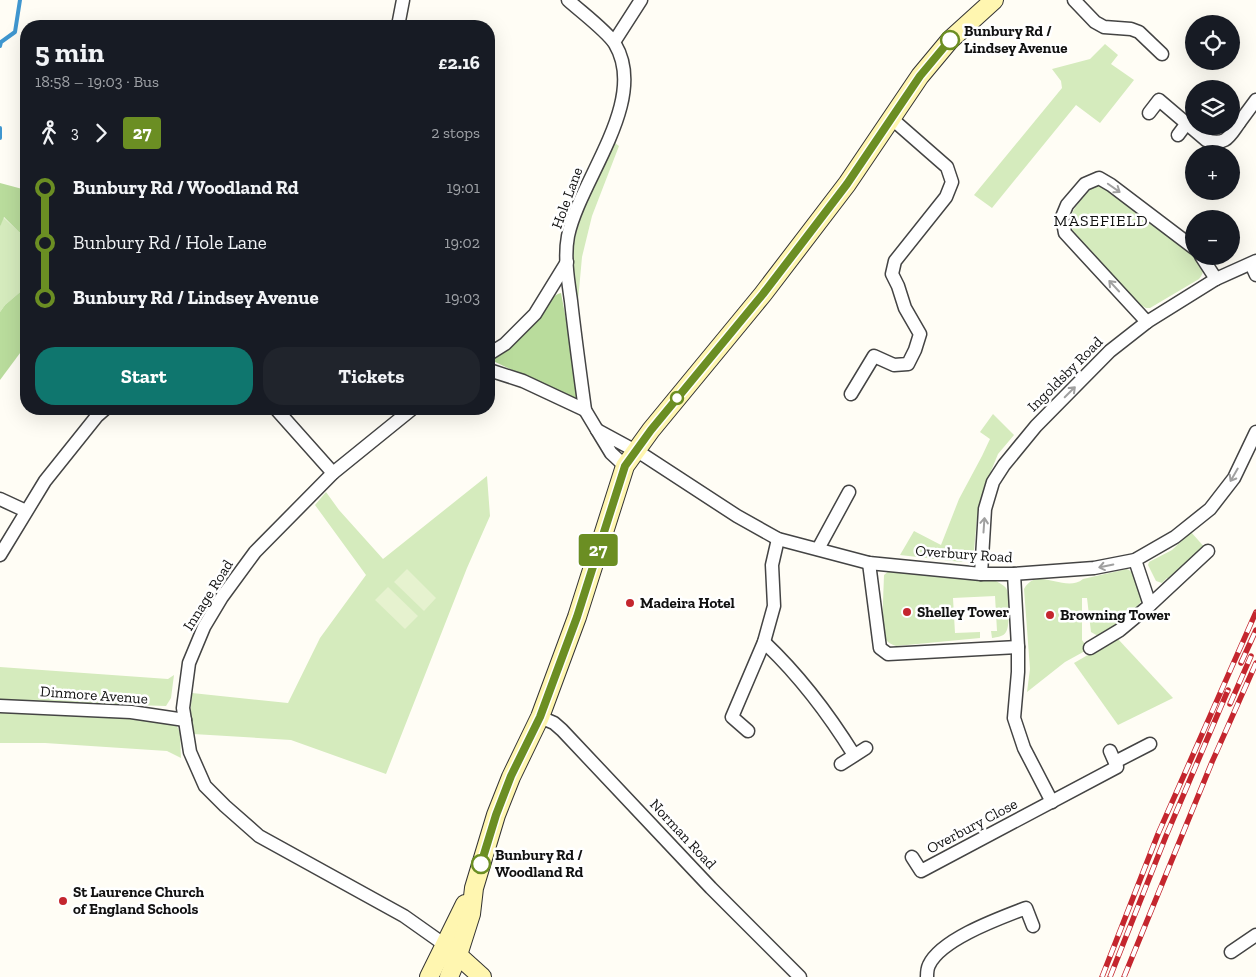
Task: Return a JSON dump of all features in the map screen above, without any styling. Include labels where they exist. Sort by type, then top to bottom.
[{"type":"main road","points":[[429,977],[452,950],[471,914],[474,888],[496,815],[511,776],[540,717],[577,617],[625,466],[651,430],[769,286],[847,184],[920,76],[950,40],[994,0]]},
{"type":"main road","points":[[449,977],[452,950]]},
{"type":"main road","points":[[452,950],[482,977]]},
{"type":"street","points":[[399,20],[403,0]]},
{"type":"street","name":"Hole Lane","points":[[568,0],[614,42],[620,54],[625,80],[621,110],[568,236],[567,262],[585,410],[611,453],[625,466]]},
{"type":"street","points":[[614,42],[641,0]]},
{"type":"street","points":[[1074,0],[1095,22],[1104,27],[1131,29],[1139,32],[1162,54]]},
{"type":"street","points":[[1149,112],[1160,100],[1185,121]]},
{"type":"street","points":[[1240,114],[1256,100]]},
{"type":"street","points":[[851,394],[874,356],[894,365],[908,364],[915,350],[920,334],[904,308],[898,286],[892,274],[895,261],[946,197],[952,182],[947,167],[891,118]]},
{"type":"street","points":[[1178,135],[1185,126]]},
{"type":"street","points":[[1200,135],[1206,140],[1215,143],[1223,142],[1229,135]]},
{"type":"street","points":[[1147,322],[1065,233],[1062,217],[1067,205],[1085,184],[1099,178],[1185,241]]},
{"type":"street","points":[[495,350],[505,344],[535,314],[567,262]]},
{"type":"street","points":[[1207,265],[1216,279]]},
{"type":"street","name":"Ingoldsby Road","points":[[980,574],[985,509],[993,482],[1004,465],[1036,426],[1110,351],[1147,322],[1216,279],[1254,267]]},
{"type":"street","points":[[495,372],[523,381],[585,410]]},
{"type":"street","points":[[0,555],[45,481],[98,415]]},
{"type":"street","points":[[281,415],[333,473]]},
{"type":"street","name":"Innage Road","points":[[405,415],[333,473],[256,552],[222,597],[204,627],[189,664],[183,708],[190,752],[205,786],[252,830],[259,836],[404,916],[452,950]]},
{"type":"street","points":[[597,430],[636,451]]},
{"type":"street","name":"Overbury Road","points":[[636,451],[737,516],[778,538],[869,563],[980,574],[1014,574],[1094,568],[1135,560],[1175,537],[1210,509],[1234,478],[1256,432]]},
{"type":"street","points":[[818,548],[849,492]]},
{"type":"street","points":[[0,499],[26,511]]},
{"type":"street","points":[[748,731],[732,717],[764,642],[774,606],[772,565],[778,538]]},
{"type":"street","points":[[1090,648],[1120,630],[1208,551]]},
{"type":"street","points":[[1135,560],[1150,605]]},
{"type":"street","points":[[869,563],[880,648],[888,654],[1018,647]]},
{"type":"street","points":[[1014,574],[1018,647],[1014,718],[1024,748],[1052,802]]},
{"type":"street","points":[[764,642],[815,696],[854,755]]},
{"type":"street","name":"Dinmore Avenue","points":[[0,706],[131,712],[185,720]]},
{"type":"street","name":"Norman Road","points":[[540,717],[554,723],[562,730],[711,888],[800,977]]},
{"type":"street","name":"Overbury Close","points":[[912,857],[921,871],[1117,767],[1112,757],[1150,744]]},
{"type":"street","points":[[841,764],[866,748]]},
{"type":"street","points":[[927,977],[928,966],[935,956],[945,947],[983,925],[1026,908],[1033,926]]},
{"type":"street","points":[[1231,952],[1256,935]]},
{"type":"green space","points":[[1105,44],[1118,55],[1111,64],[1134,80],[1100,123],[1076,105],[992,208],[974,195],[1062,88],[1061,81],[1052,69],[1090,59]]},
{"type":"green space","points":[[615,143],[619,146],[592,216],[582,257],[578,301],[574,299],[570,255],[584,206]]},
{"type":"green space","points":[[0,183],[20,188],[20,232],[4,217],[0,227]]},
{"type":"green space","points":[[1101,185],[1185,245],[1185,265],[1202,265],[1202,273],[1199,279],[1150,308],[1137,303],[1073,232],[1071,225],[1072,214],[1092,187]]},
{"type":"green space","points":[[3,217],[20,232],[20,292],[0,312],[0,227]]},
{"type":"green space","points":[[20,292],[20,353],[0,380],[0,312]]},
{"type":"green space","points":[[561,293],[568,330],[577,401],[495,362],[495,357],[529,329],[546,304]]},
{"type":"green space","points":[[993,414],[1014,435],[998,454],[987,481],[977,518],[974,550],[966,560],[961,562],[900,555],[914,531],[941,545],[959,499],[990,439],[980,432]]},
{"type":"green space","points":[[487,476],[490,516],[467,568],[386,774],[291,740],[193,734],[190,719],[192,693],[288,703],[320,638],[366,575],[315,505],[326,492],[339,510],[383,559]]},
{"type":"green space","points":[[1191,532],[1206,549],[1170,581],[1167,578],[1162,583],[1156,581],[1148,565],[1149,562],[1172,550]]},
{"type":"green space","points":[[407,569],[436,598],[424,611],[394,582]]},
{"type":"green space","points":[[1127,569],[1134,573],[1143,599],[1139,605],[1123,620],[1098,636],[1091,632],[1087,598],[1082,598],[1082,640],[1087,647],[1085,651],[1065,662],[1027,692],[1030,669],[1024,589],[1030,582],[1036,579],[1068,584]]},
{"type":"green space","points":[[890,570],[996,581],[1004,586],[1007,591],[1009,617],[1005,634],[992,638],[991,631],[997,631],[995,596],[953,598],[955,633],[980,632],[980,638],[896,646],[888,642],[882,629],[884,575]]},
{"type":"green space","points":[[388,587],[418,616],[405,629],[375,600]]},
{"type":"green space","points":[[1117,638],[1173,698],[1118,725],[1074,663]]},
{"type":"green space","points":[[0,667],[168,679],[174,675],[171,698],[166,706],[0,701]]},
{"type":"green space","points":[[0,711],[117,717],[175,723],[180,732],[181,758],[167,751],[45,743],[0,743]]},
{"type":"waterway","points":[[0,46],[1,42],[15,32],[20,0]]},
{"type":"waterway","points":[[0,128],[0,138]]},
{"type":"railway","points":[[1102,977],[1158,834],[1256,612]]},
{"type":"railway","points":[[1241,663],[1256,630]]},
{"type":"railway","points":[[1230,704],[1251,656]]},
{"type":"railway","points":[[1124,977],[1212,762],[1256,663]]},
{"type":"railway","points":[[1110,977],[1166,836],[1228,690]]},
{"type":"bus line","name":"27","points":[[481,864],[496,815],[511,776],[540,717],[577,617],[625,466],[651,430],[763,294],[799,247],[847,184],[920,76],[950,40]]},
{"type":"place","name":"Bunbury Rd / Lindsey Avenue","points":[[950,40]]},
{"type":"place","name":"Madeira Hotel","points":[[630,603]]},
{"type":"place","name":"Shelley Tower","points":[[907,612]]},
{"type":"place","name":"Browning Tower","points":[[1050,615]]},
{"type":"place","name":"Bunbury Rd / Woodland Rd","points":[[481,864]]},
{"type":"place","name":"St Laurence Church of England Schools","points":[[63,901]]},
{"type":"district","name":"MASEFIELD","points":[[1101,220]]}]
